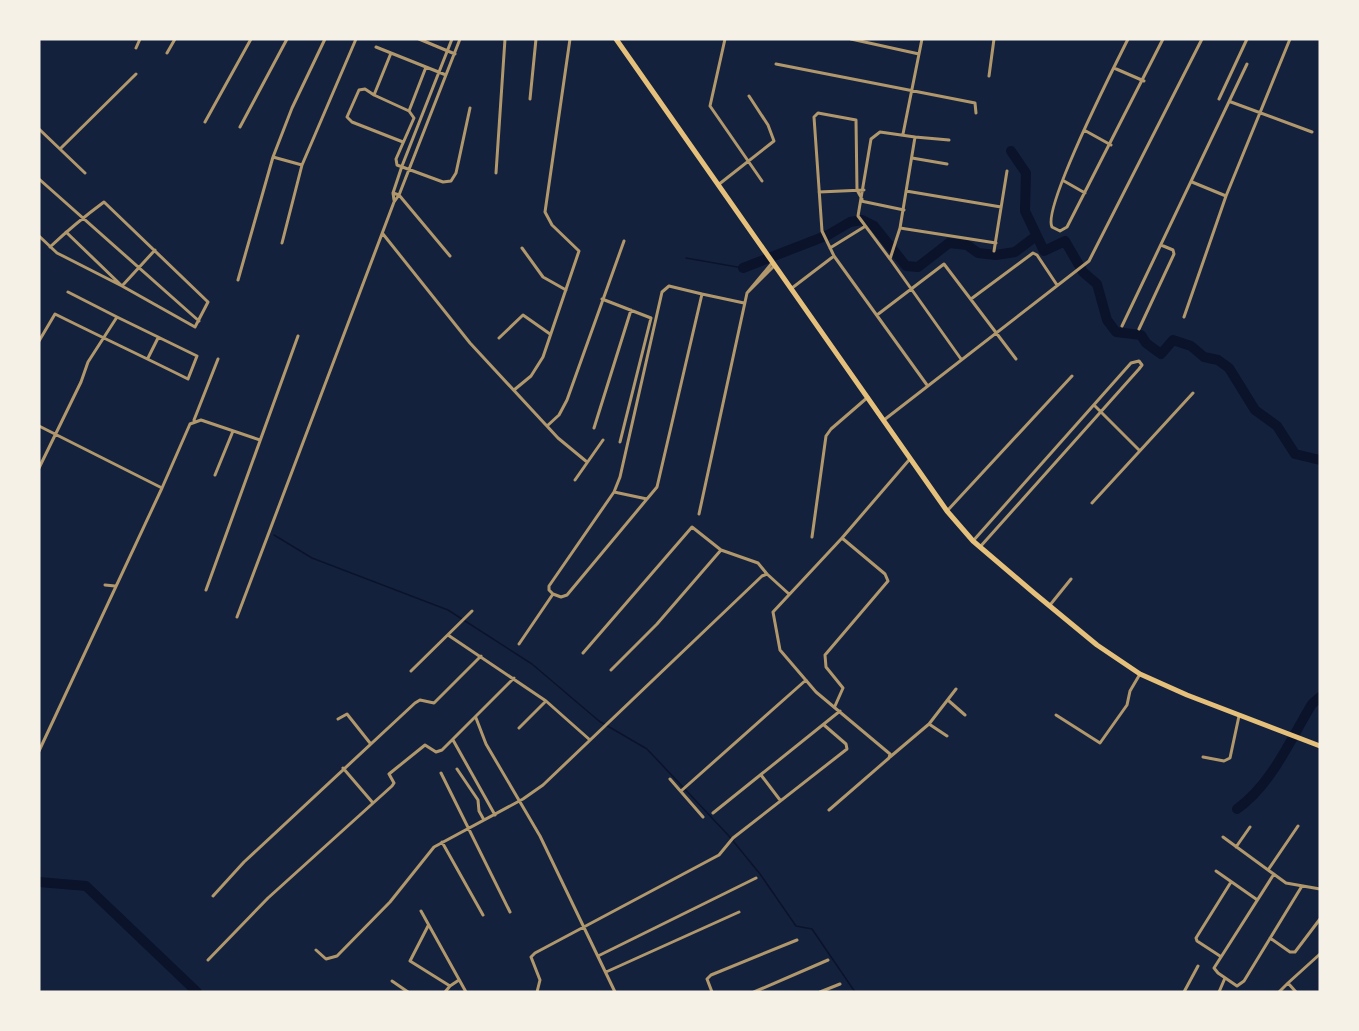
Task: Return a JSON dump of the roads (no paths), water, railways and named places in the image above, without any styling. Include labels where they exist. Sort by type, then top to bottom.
[{"type":"main road","points":[[616,39],[947,511],[973,541],[1097,645],[1140,674],[1239,716],[1320,746]]},
{"type":"street","points":[[136,48],[140,39]]},
{"type":"street","points":[[167,53],[175,39]]},
{"type":"street","points":[[205,122],[251,39]]},
{"type":"street","points":[[240,127],[287,39]]},
{"type":"street","points":[[238,280],[273,157],[292,108],[325,39]]},
{"type":"street","points":[[282,243],[302,165],[356,39]]},
{"type":"street","points":[[419,39],[454,54]]},
{"type":"street","points":[[394,202],[393,193],[402,166],[452,39]]},
{"type":"street","points":[[237,617],[394,202],[410,169],[460,39]]},
{"type":"street","points":[[496,173],[505,39]]},
{"type":"street","points":[[530,99],[537,39]]},
{"type":"street","points":[[514,390],[540,365],[579,251],[552,225],[545,212],[570,39]]},
{"type":"street","points":[[725,39],[710,106],[762,181]]},
{"type":"street","points":[[851,39],[919,54]]},
{"type":"street","points":[[903,134],[922,39]]},
{"type":"street","points":[[989,76],[994,39]]},
{"type":"street","points":[[1128,39],[1084,130],[1050,218],[1052,227],[1060,231],[1065,230],[1111,145],[1163,39]]},
{"type":"street","points":[[884,420],[1092,257],[1202,39]]},
{"type":"street","points":[[1219,99],[1247,39]]},
{"type":"street","points":[[1184,317],[1226,196],[1290,39]]},
{"type":"street","points":[[376,47],[446,75]]},
{"type":"street","points":[[374,95],[392,53]]},
{"type":"street","points":[[776,64],[975,104],[976,113]]},
{"type":"street","points":[[1122,326],[1231,102],[1247,64]]},
{"type":"street","points":[[410,111],[426,67]]},
{"type":"street","points":[[1114,68],[1144,81]]},
{"type":"street","points":[[60,149],[136,74]]},
{"type":"street","points":[[404,142],[348,119],[359,90],[365,89],[410,111],[414,118],[404,142],[395,162],[443,182],[453,178],[470,108]]},
{"type":"street","points":[[718,185],[774,139],[749,96]]},
{"type":"street","points":[[1231,102],[1312,132]]},
{"type":"street","points":[[861,200],[857,190],[856,120],[822,113],[814,117],[822,231],[834,256],[927,385]]},
{"type":"street","points":[[39,129],[85,173]]},
{"type":"street","points":[[1084,130],[1111,145]]},
{"type":"street","points":[[950,140],[880,132],[872,137],[861,200],[860,220],[962,359]]},
{"type":"street","points":[[890,259],[904,210],[915,137]]},
{"type":"street","points":[[273,157],[302,165]]},
{"type":"street","points":[[912,158],[946,164]]},
{"type":"street","points":[[994,251],[1007,171]]},
{"type":"street","points":[[39,179],[199,321]]},
{"type":"street","points":[[1064,181],[1085,193]]},
{"type":"street","points":[[1192,182],[1226,196]]},
{"type":"street","points":[[819,192],[864,190]]},
{"type":"street","points":[[906,191],[1001,207]]},
{"type":"street","points":[[393,193],[399,195],[450,255]]},
{"type":"street","points":[[861,200],[904,210]]},
{"type":"street","points":[[39,236],[50,247],[57,254],[122,286],[195,327],[208,302],[104,202],[50,247]]},
{"type":"street","points":[[830,248],[864,226]]},
{"type":"street","points":[[900,228],[996,243]]},
{"type":"street","points":[[66,232],[122,286]]},
{"type":"street","points":[[382,234],[457,328],[547,426],[587,462]]},
{"type":"street","points":[[547,426],[559,415],[567,400],[624,242]]},
{"type":"street","points":[[1139,329],[1174,254],[1173,250],[1161,245]]},
{"type":"street","points":[[522,248],[543,277],[566,290]]},
{"type":"street","points":[[122,286],[155,250]]},
{"type":"street","points":[[971,300],[1033,253],[1057,285]]},
{"type":"street","points":[[790,289],[834,256]]},
{"type":"street","points":[[699,514],[744,303],[747,293],[772,264]]},
{"type":"street","points":[[877,315],[944,264],[1016,359]]},
{"type":"street","points":[[702,294],[659,480],[647,499],[567,595],[561,597],[554,594],[549,590],[549,586],[614,492],[624,460],[662,292],[669,286],[744,303]]},
{"type":"street","points":[[39,341],[55,314],[188,379],[197,356],[68,292]]},
{"type":"street","points":[[602,299],[648,315],[651,320],[620,442]]},
{"type":"street","points":[[594,428],[631,310]]},
{"type":"street","points":[[499,339],[523,315],[550,334]]},
{"type":"street","points":[[39,468],[88,362],[117,317]]},
{"type":"street","points":[[206,590],[298,336]]},
{"type":"street","points":[[148,358],[158,338]]},
{"type":"street","points":[[39,751],[190,424],[194,420],[218,359]]},
{"type":"street","points":[[973,541],[1131,363],[1139,361],[1142,365],[1140,369],[980,547]]},
{"type":"street","points":[[947,511],[1072,376]]},
{"type":"street","points":[[1092,503],[1193,393]]},
{"type":"street","points":[[812,537],[826,436],[831,429],[868,398]]},
{"type":"street","points":[[1094,405],[1139,450]]},
{"type":"street","points":[[194,420],[201,420],[260,440]]},
{"type":"street","points":[[39,426],[162,488]]},
{"type":"street","points":[[214,475],[233,430]]},
{"type":"street","points":[[574,480],[603,440]]},
{"type":"street","points":[[890,757],[887,750],[816,692],[780,650],[772,615],[910,458]]},
{"type":"street","points":[[1045,460],[1051,466]]},
{"type":"street","points":[[614,492],[647,499]]},
{"type":"street","points":[[583,653],[689,528],[694,527],[721,550],[758,562],[767,574],[789,594]]},
{"type":"street","points":[[835,706],[843,688],[826,667],[825,655],[888,581],[885,574],[842,538]]},
{"type":"street","points":[[611,670],[657,624],[721,550]]},
{"type":"street","points":[[316,950],[326,959],[337,956],[390,902],[430,851],[442,842],[518,802],[543,785],[745,591],[767,574]]},
{"type":"street","points":[[1050,605],[1071,579]]},
{"type":"street","points":[[105,585],[115,586]]},
{"type":"street","points":[[519,644],[554,594]]},
{"type":"street","points":[[411,671],[472,612]]},
{"type":"street","points":[[448,635],[546,701],[590,740]]},
{"type":"street","points":[[213,896],[232,874],[370,743],[415,703],[420,700],[431,704],[439,700],[481,656]]},
{"type":"street","points":[[1056,715],[1101,743],[1126,705],[1130,691],[1140,674]]},
{"type":"street","points":[[208,960],[268,898],[394,784],[389,774],[397,765],[425,745],[438,752],[476,718],[514,678]]},
{"type":"street","points":[[681,791],[806,680]]},
{"type":"street","points":[[828,810],[929,724],[956,689]]},
{"type":"street","points":[[519,728],[546,701]]},
{"type":"street","points":[[949,701],[965,715]]},
{"type":"street","points":[[713,813],[840,711]]},
{"type":"street","points":[[338,719],[347,714],[370,743]]},
{"type":"street","points":[[1203,757],[1224,761],[1230,758],[1239,716]]},
{"type":"street","points":[[476,718],[486,744],[540,836],[615,992]]},
{"type":"street","points":[[929,724],[947,736]]},
{"type":"street","points":[[537,992],[540,980],[532,956],[713,858],[732,839],[847,749],[846,744],[824,725]]},
{"type":"street","points":[[453,740],[495,815]]},
{"type":"street","points":[[343,768],[373,803]]},
{"type":"street","points":[[457,769],[478,800],[479,811],[484,820]]},
{"type":"street","points":[[441,773],[510,912]]},
{"type":"street","points":[[761,774],[780,800]]},
{"type":"street","points":[[670,779],[703,817]]},
{"type":"street","points":[[1268,870],[1298,826]]},
{"type":"street","points":[[1236,847],[1250,827]]},
{"type":"street","points":[[1223,837],[1286,883],[1320,889]]},
{"type":"street","points":[[442,842],[483,915]]},
{"type":"street","points":[[1216,871],[1256,899]]},
{"type":"street","points":[[1274,874],[1220,956],[1215,970],[1237,986],[1241,984],[1302,886]]},
{"type":"street","points":[[598,956],[756,878]]},
{"type":"street","points":[[1220,956],[1196,938],[1231,882]]},
{"type":"street","points":[[421,911],[466,992]]},
{"type":"street","points":[[606,972],[740,912]]},
{"type":"street","points":[[1270,938],[1290,952],[1294,951],[1320,919]]},
{"type":"street","points":[[428,926],[410,961],[450,986]]},
{"type":"street","points":[[712,992],[707,978],[711,975],[797,940]]},
{"type":"street","points":[[1279,992],[1320,954]]},
{"type":"street","points":[[754,992],[828,960]]},
{"type":"street","points":[[1184,992],[1198,966]]},
{"type":"street","points":[[1219,992],[1225,978]]},
{"type":"street","points":[[445,992],[459,980]]},
{"type":"street","points":[[392,981],[408,992]]},
{"type":"street","points":[[1288,983],[1296,992]]},
{"type":"street","points":[[820,992],[840,984]]},
{"type":"waterway","points":[[1011,151],[1026,173],[1025,211],[1044,251],[1065,241],[1083,272],[1097,284],[1107,320],[1116,332],[1141,335],[1146,343],[1161,354],[1173,340],[1191,346],[1204,357],[1218,360],[1229,368],[1255,410],[1277,426],[1295,454],[1320,460]]},
{"type":"waterway","points":[[743,268],[828,235],[850,222],[862,220],[874,226],[906,266],[918,267],[949,243],[967,245],[978,253],[996,255],[1015,252],[1036,236]]},
{"type":"waterway","points":[[686,258],[743,268]]},
{"type":"waterway","points":[[274,535],[312,558],[448,610],[532,664],[599,721],[647,749],[729,836],[760,874],[796,926],[812,929],[855,992]]},
{"type":"waterway","points":[[1237,809],[1249,799],[1270,774],[1312,704],[1320,697]]},
{"type":"waterway","points":[[39,882],[86,886],[197,992]]}]
